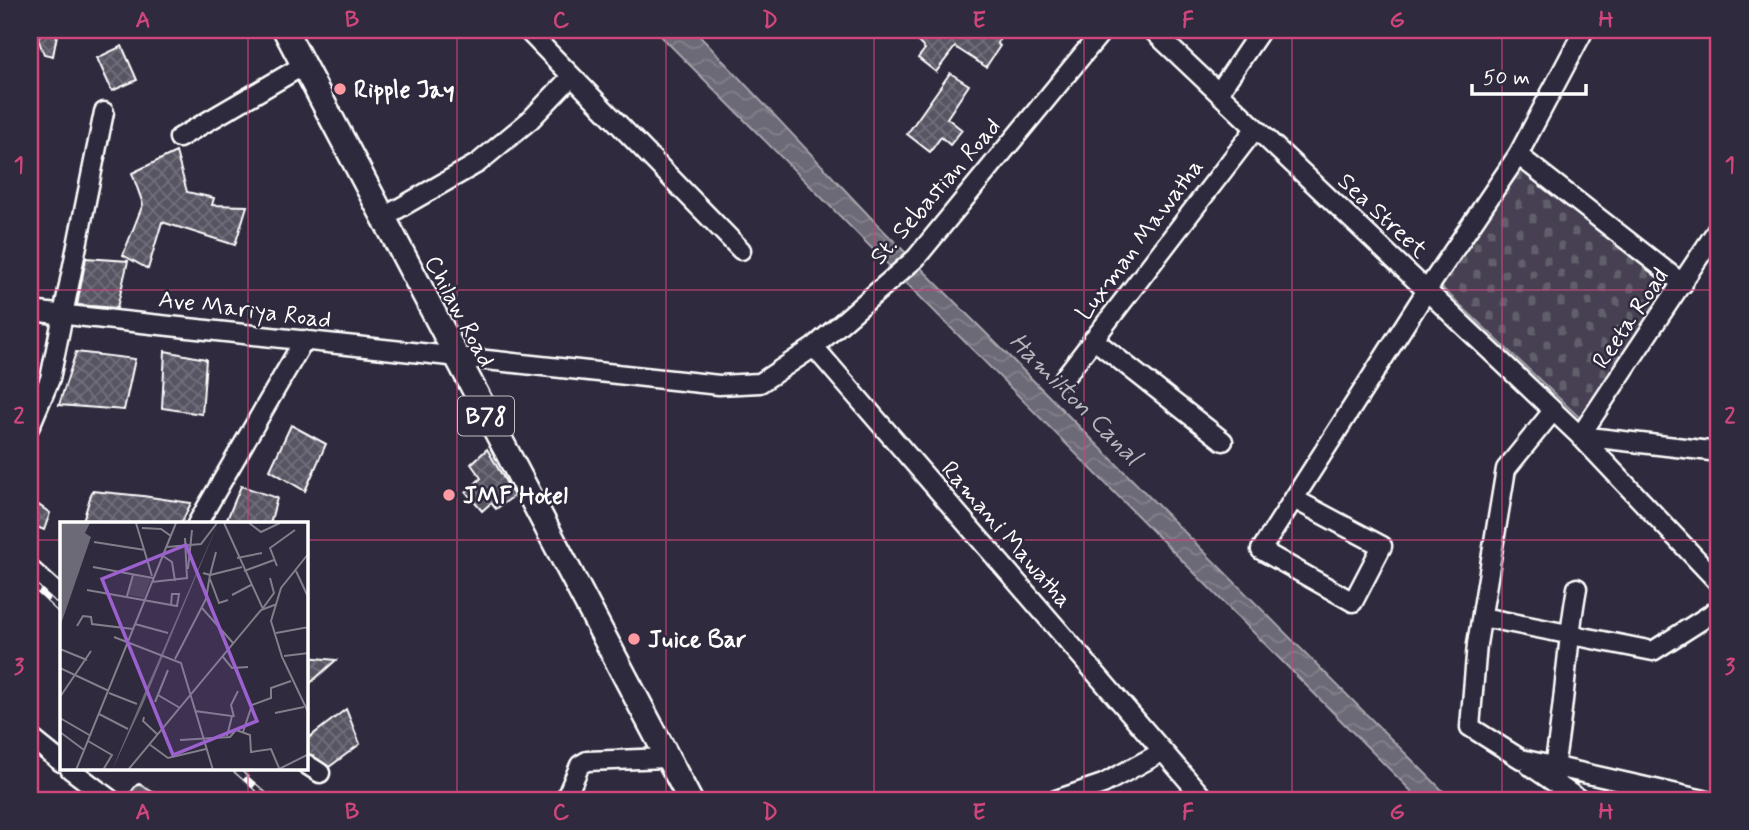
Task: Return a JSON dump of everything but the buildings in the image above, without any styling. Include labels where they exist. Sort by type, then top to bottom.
[{"type":"main road","name":"Chilaw Road","points":[[285,30],[455,358],[690,800]]},
{"type":"street","points":[[527,30],[741,250]]},
{"type":"street","name":"St. Sebastian Road","points":[[455,358],[719,385],[760,383],[814,347],[916,258],[1103,30]]},
{"type":"street","name":"Sea Street","points":[[1152,30],[1580,436],[1719,583]]},
{"type":"street","points":[[1219,92],[1261,30]]},
{"type":"street","points":[[1294,499],[1382,546],[1353,602],[1261,550],[1427,290],[1518,155],[1584,30]]},
{"type":"street","points":[[179,138],[304,65]]},
{"type":"street","points":[[382,218],[478,163],[530,120],[572,77]]},
{"type":"street","points":[[30,426],[50,379],[104,113]]},
{"type":"street","name":"Luxman Mawatha","points":[[1063,379],[1255,129]]},
{"type":"street","points":[[1518,155],[1683,284]]},
{"type":"street","name":"Reeta Road","points":[[1580,436],[1719,227]]},
{"type":"street","name":"Ave Mariya Road","points":[[30,311],[455,358]]},
{"type":"street","points":[[1093,339],[1223,442]]},
{"type":"street","points":[[198,522],[304,340]]},
{"type":"street","name":"Ramani Mawatha","points":[[814,347],[1205,800]]},
{"type":"street","points":[[1553,411],[1506,469],[1482,617],[1470,727],[1580,800]]},
{"type":"street","points":[[1580,436],[1719,452]]},
{"type":"street","points":[[30,569],[60,596]]},
{"type":"street","points":[[1554,766],[1564,711],[1569,634],[1577,588]]},
{"type":"street","points":[[1482,617],[1653,651],[1719,609]]},
{"type":"street","points":[[30,737],[60,761]]},
{"type":"street","points":[[1056,800],[1103,784],[1162,752]]},
{"type":"street","points":[[565,800],[580,765],[587,761],[667,758]]},
{"type":"street","points":[[1521,760],[1704,800]]},
{"type":"street","points":[[71,770],[111,800]]},
{"type":"green space","points":[[1523,164],[1676,283],[1582,420],[1441,287],[1443,275]]},
{"type":"water","points":[[655,30],[694,30],[876,223],[1452,800],[1420,800]]},
{"type":"railway","points":[[30,582],[60,610]]},
{"type":"railway","points":[[236,770],[270,800]]},
{"type":"place","name":"Ripple Jay","points":[[340,89]]},
{"type":"place","name":"JMF Hotel","points":[[449,495]]},
{"type":"place","name":"Juice Bar","points":[[634,639]]},
{"type":"water label","name":"Hamilton Canal","points":[[1076,398]]}]
